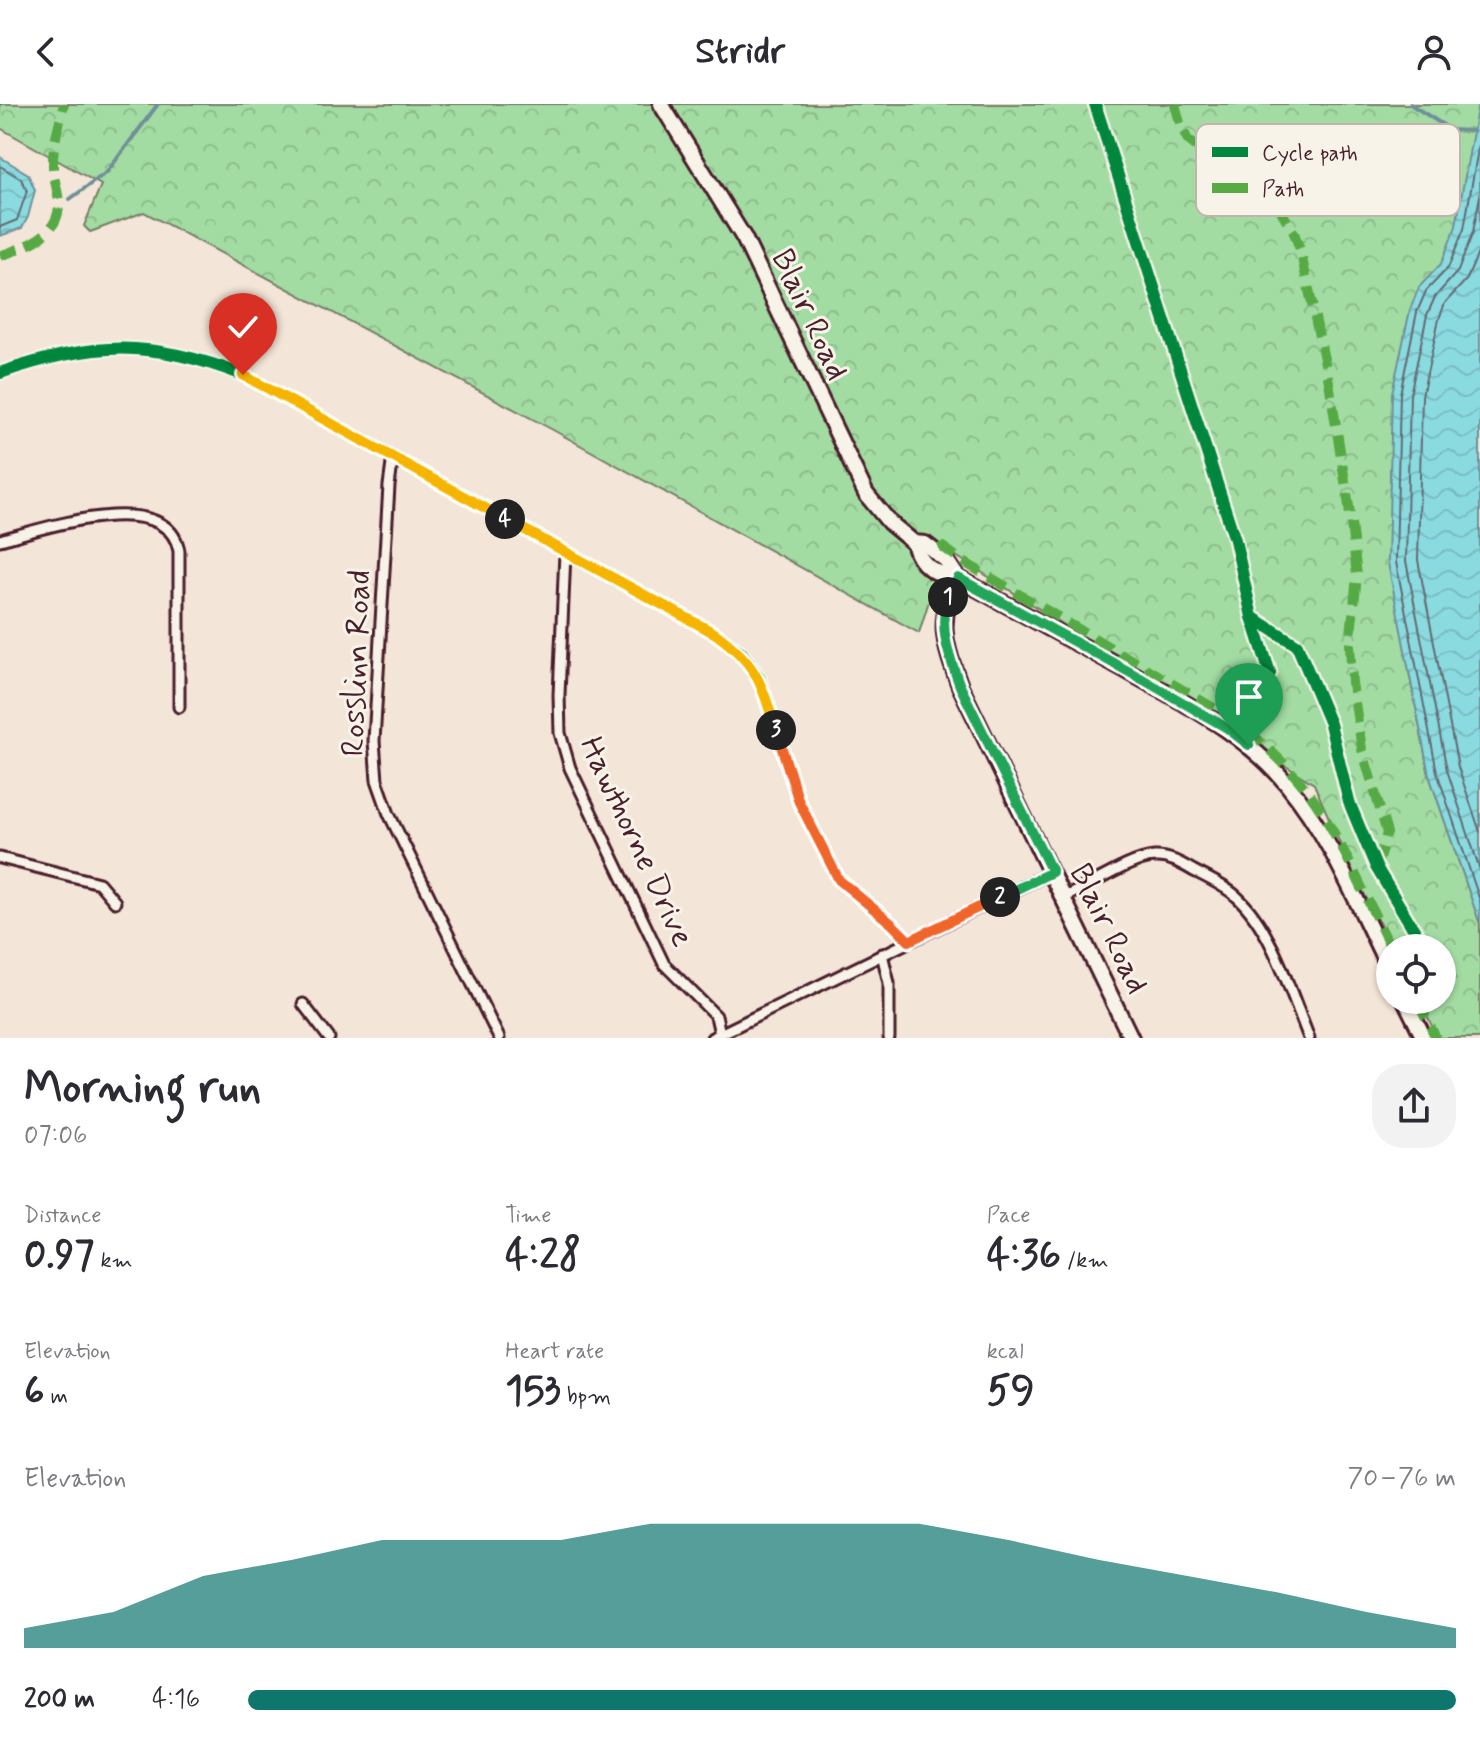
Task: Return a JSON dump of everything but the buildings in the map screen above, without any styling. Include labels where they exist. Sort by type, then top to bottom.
[{"type":"main road","name":"Blair Road","points":[[661,104],[744,238],[866,494],[889,522],[914,543],[917,557],[938,574],[958,578],[948,597],[943,619],[960,686],[1131,1038]]},
{"type":"main road","points":[[958,578],[1227,728],[1269,764],[1301,801],[1323,837],[1376,942]]},
{"type":"main road","points":[[1412,1014],[1424,1038]]},
{"type":"street","points":[[0,373],[47,357],[99,348],[168,351],[206,361],[243,375],[716,634],[741,652],[759,677],[799,802],[839,880],[909,941]]},
{"type":"street","name":"Rosslinn Road","points":[[393,456],[374,741],[377,780],[389,814],[499,1038]]},
{"type":"street","points":[[0,540],[105,515],[137,516],[156,520],[168,527],[177,537],[179,551],[179,707]]},
{"type":"street","name":"Hawthorne Drive","points":[[565,553],[559,695],[560,733],[570,768],[664,964],[716,1016],[718,1037]]},
{"type":"street","points":[[1064,897],[1134,863],[1156,857],[1171,859],[1206,877],[1236,896],[1254,916],[1268,940],[1309,1038]]},
{"type":"street","points":[[0,858],[99,883],[115,902]]},
{"type":"street","points":[[718,1037],[1052,872]]},
{"type":"street","points":[[882,954],[889,983],[889,1038]]},
{"type":"street","points":[[303,1004],[329,1038]]},
{"type":"green space","points":[[0,104],[1480,104],[1480,287],[1390,467],[1390,500],[1410,677],[1429,775],[1480,924],[1480,1038],[1438,1038],[1426,1014],[1456,1014],[1456,934],[1385,934],[1349,864],[1314,784],[945,549],[919,633],[553,430],[144,212],[90,232],[84,226],[101,185],[0,128]]},
{"type":"water","points":[[1480,104],[1480,924],[1429,775],[1388,563],[1392,393],[1410,310],[1419,287],[1441,264],[1460,216]]},
{"type":"water","points":[[0,157],[28,174],[35,190],[22,228],[0,236]]},
{"type":"waterway","points":[[70,199],[107,172],[158,104]]},
{"type":"waterway","points":[[1410,104],[1442,124]]},
{"type":"waterway","points":[[1460,130],[1473,131]]},
{"type":"marked path","points":[[0,256],[40,238],[58,214],[53,157],[64,104]]},
{"type":"marked path","points":[[1175,104],[1181,127],[1188,140],[1196,146]]},
{"type":"marked path","points":[[1284,216],[1300,249],[1329,382],[1349,506],[1357,576],[1350,644],[1352,683],[1362,749],[1387,833],[1377,865]]},
{"type":"marked path","points":[[939,549],[943,547],[1236,721],[1260,741],[1293,774],[1321,811],[1384,934]]},
{"type":"marked path","points":[[1424,1014],[1436,1038]]},
{"type":"cycle path","points":[[1095,104],[1235,540],[1252,617],[1270,673]]},
{"type":"cycle path","points":[[0,373],[64,355],[122,348],[179,355],[243,375],[716,634],[741,652],[759,677],[799,802],[839,880],[909,941]]},
{"type":"cycle path","points":[[1252,617],[1297,645],[1330,724],[1349,802],[1376,867],[1417,934]]},
{"type":"route","points":[[243,375],[716,634],[741,652],[759,677],[799,802],[839,880],[909,941],[1052,872],[952,664],[943,619],[948,597],[958,578],[1144,680],[1227,728],[1249,745]]}]
